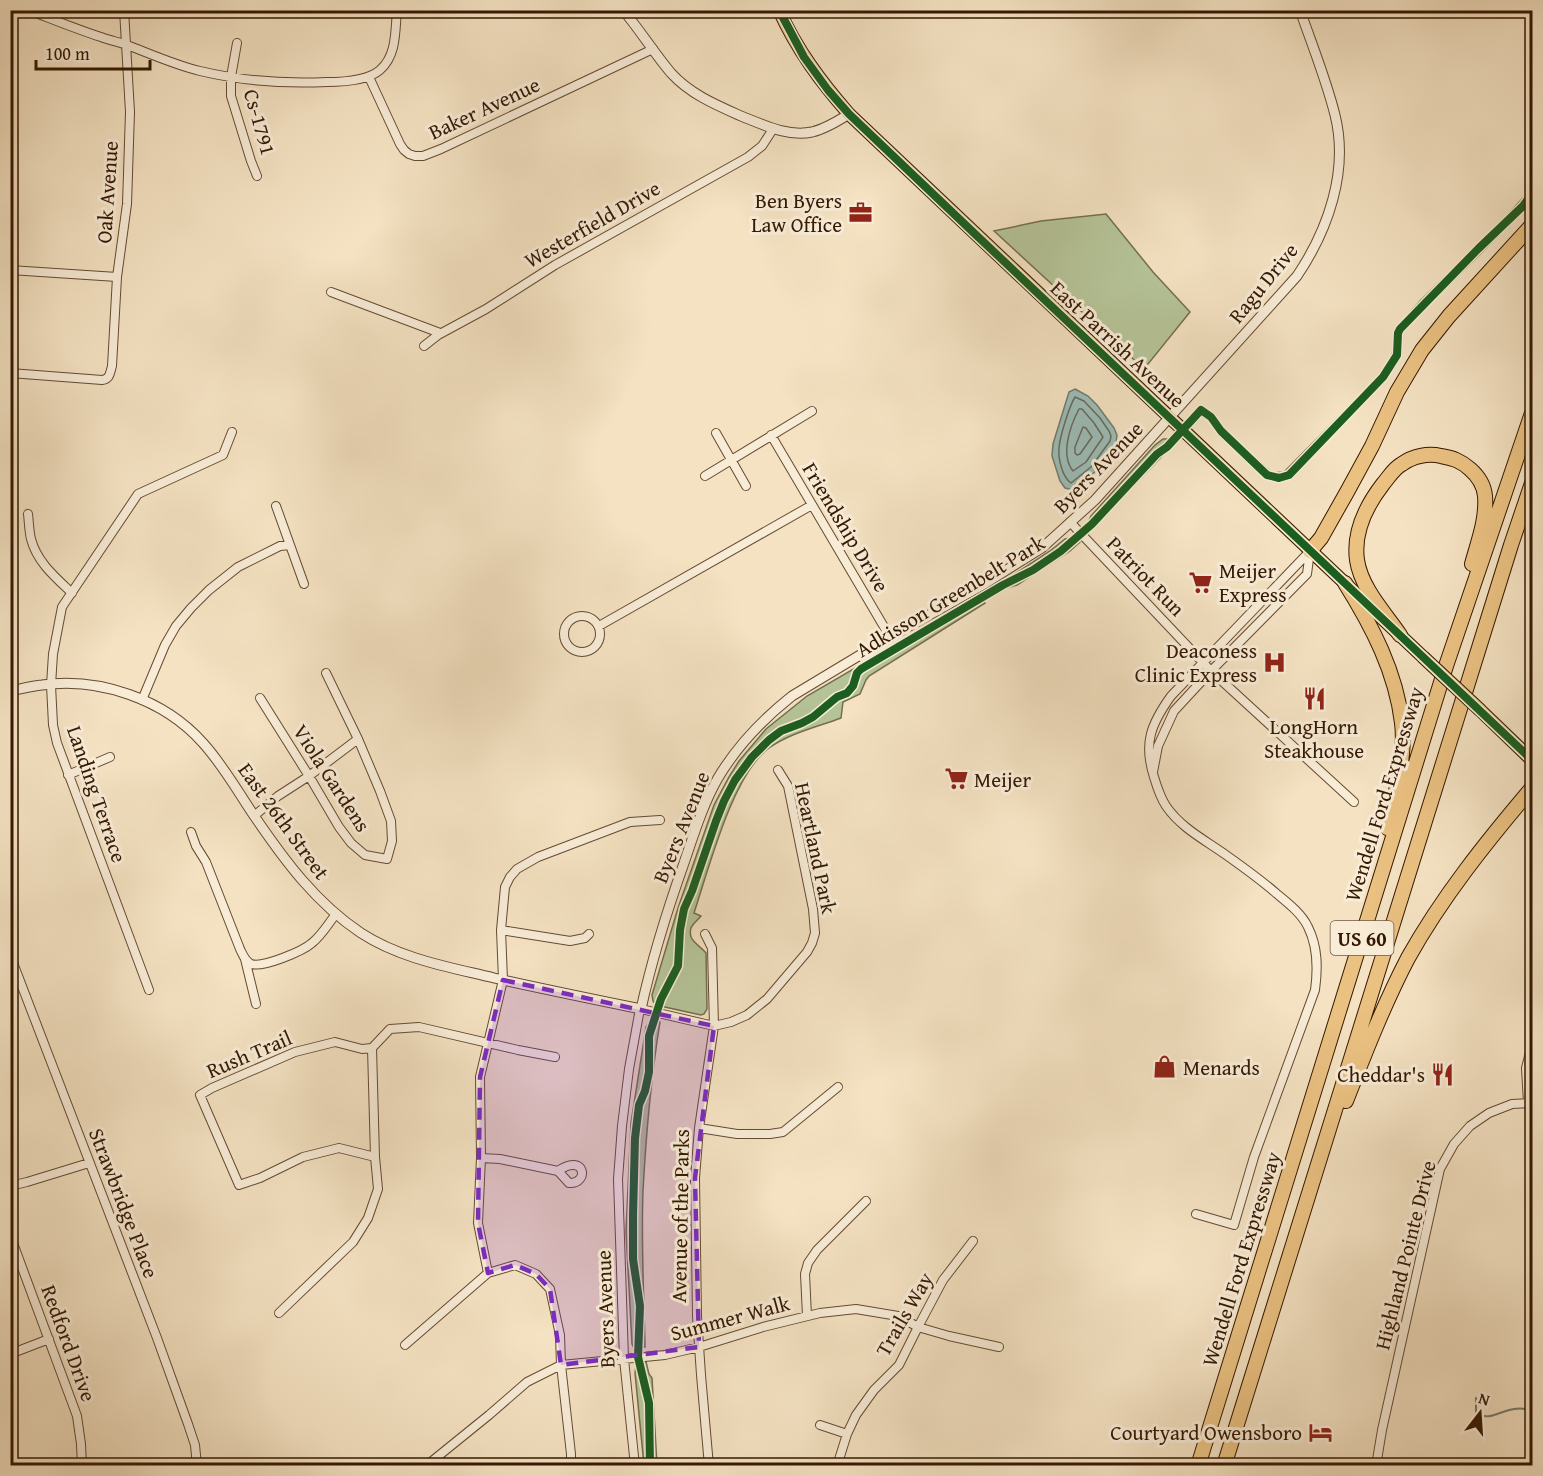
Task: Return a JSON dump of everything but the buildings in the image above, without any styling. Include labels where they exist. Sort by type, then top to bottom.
[{"type":"highway","points":[[1310,550],[1321,538],[1347,492],[1397,392],[1422,350],[1449,316],[1533,225]]},
{"type":"highway","name":"Wendell Ford Expressway","points":[[1198,1466],[1446,666],[1533,413]]},
{"type":"highway","points":[[1400,635],[1368,588],[1362,575],[1357,561],[1356,544],[1360,523],[1376,494],[1394,470],[1402,464],[1416,457],[1430,454],[1456,459],[1468,467],[1482,483],[1486,508],[1446,666]]},
{"type":"highway","name":"US 60","points":[[1224,1466],[1510,545],[1533,483]]},
{"type":"highway","points":[[1345,583],[1362,610],[1383,653],[1391,674],[1402,724],[1402,753],[1397,785],[1356,956]]},
{"type":"highway","points":[[1305,1206],[1374,1032],[1408,959],[1463,874],[1533,788]]},
{"type":"main road","name":"East Parrish Avenue","points":[[779,10],[804,57],[849,114],[1533,760]]},
{"type":"street","points":[[28,10],[171,63],[200,71],[270,82],[306,83],[340,82],[369,77],[382,68],[390,56],[395,38],[397,10]]},
{"type":"street","name":"Oak Avenue","points":[[10,373],[102,380],[110,375],[117,277],[127,204],[130,112],[124,10]]},
{"type":"street","points":[[623,10],[670,72],[711,103],[773,129],[794,133],[812,132],[849,114]]},
{"type":"street","name":"Ragu Drive","points":[[1170,418],[1297,276],[1317,244],[1331,208],[1338,171],[1338,134],[1325,79],[1300,10]]},
{"type":"street","name":"Cs-1791","points":[[237,43],[231,77],[231,96],[251,161],[258,176]]},
{"type":"street","name":"Baker Avenue","points":[[369,77],[400,144],[409,154],[423,156],[653,49]]},
{"type":"street","name":"Westerfield Drive","points":[[424,346],[440,333],[486,309],[555,265],[748,157],[762,146],[773,129]]},
{"type":"street","points":[[10,270],[117,277]]},
{"type":"street","points":[[331,292],[440,333]]},
{"type":"street","points":[[705,476],[812,411]]},
{"type":"street","name":"Byers Avenue","points":[[635,1466],[624,1359],[618,1179],[622,1126],[629,1069],[652,961],[709,795],[728,762],[751,734],[792,696],[986,584],[1043,547],[1095,500],[1170,418]]},
{"type":"street","name":"Landing Terrace","points":[[149,990],[57,742],[53,725],[51,685],[53,654],[62,607],[138,494],[223,455],[232,432]]},
{"type":"street","points":[[716,433],[746,486]]},
{"type":"street","name":"Friendship Drive","points":[[771,435],[890,638]]},
{"type":"street","points":[[599,626],[812,505]]},
{"type":"street","points":[[276,506],[304,584]]},
{"type":"street","points":[[28,514],[30,538],[40,560],[53,576],[72,593]]},
{"type":"street","name":"Patriot Run","points":[[1070,522],[1211,671],[1354,802]]},
{"type":"street","points":[[142,700],[165,645],[176,626],[191,608],[238,567],[280,546],[290,545]]},
{"type":"street","points":[[1196,1214],[1234,1225],[1254,1157],[1315,990],[1318,968],[1316,949],[1308,926],[1289,904],[1187,828],[1164,804],[1150,766],[1148,745],[1154,726],[1171,696],[1310,550]]},
{"type":"street","points":[[1153,773],[1158,746],[1174,711],[1307,574],[1310,550]]},
{"type":"street","points":[[590,617],[599,626],[598,644],[589,651],[583,653],[572,650],[564,640],[565,628],[572,618],[590,617]]},
{"type":"street","points":[[254,816],[358,739],[326,673]]},
{"type":"street","name":"East 26th Street","points":[[10,691],[43,685],[87,685],[133,696],[173,717],[202,741],[225,770],[294,872],[336,914],[378,943],[448,968],[641,1009]]},
{"type":"street","name":"Viola Gardens","points":[[260,698],[351,843],[365,855],[387,859],[392,841],[391,821],[358,739]]},
{"type":"street","points":[[69,775],[110,757]]},
{"type":"street","name":"Heartland Park","points":[[714,1026],[737,1020],[767,999],[807,952],[815,933],[813,909],[788,786],[778,770]]},
{"type":"street","points":[[488,1273],[478,1223],[481,1158],[480,1077],[503,980],[501,930],[505,887],[517,869],[538,857],[630,822],[660,820]]},
{"type":"street","points":[[191,832],[206,862],[245,959],[256,1004]]},
{"type":"street","points":[[245,959],[256,965],[301,951],[324,931],[336,914]]},
{"type":"street","points":[[501,930],[561,941],[585,938],[589,934]]},
{"type":"street","name":"Avenue of the Parks","points":[[705,934],[712,948],[714,1026],[699,1128],[695,1178],[697,1316],[709,1466]]},
{"type":"street","name":"Strawbridge Place","points":[[10,955],[157,1338],[195,1445],[196,1466]]},
{"type":"street","points":[[641,1009],[714,1026]]},
{"type":"street","points":[[279,1313],[353,1242],[368,1218],[378,1189],[372,1048],[390,1029],[419,1027],[555,1057]]},
{"type":"street","name":"Rush Trail","points":[[372,1048],[362,1049],[335,1042],[295,1052],[200,1095],[239,1185],[260,1178],[303,1157],[339,1148],[375,1156]]},
{"type":"street","points":[[1530,1103],[1526,1068],[1533,1045]]},
{"type":"street","points":[[699,1128],[737,1134],[783,1132],[838,1087]]},
{"type":"street","name":"Highland Pointe Drive","points":[[1376,1466],[1386,1411],[1440,1169],[1454,1144],[1470,1126],[1489,1113],[1512,1104],[1530,1103]]},
{"type":"street","points":[[481,1158],[500,1159],[558,1171]]},
{"type":"street","points":[[10,1186],[89,1163]]},
{"type":"street","points":[[807,1316],[805,1274],[807,1263],[866,1200]]},
{"type":"street","name":"Redford Drive","points":[[10,1235],[77,1416],[82,1466]]},
{"type":"street","name":"Trails Way","points":[[837,1466],[847,1434],[856,1415],[873,1390],[899,1365],[943,1280],[974,1241]]},
{"type":"street","points":[[405,1345],[488,1273],[515,1265],[536,1274],[550,1289],[560,1335],[571,1466]]},
{"type":"street","name":"Summer Walk","points":[[426,1466],[527,1382],[561,1365],[664,1355],[820,1312],[856,1309],[898,1316],[918,1327],[999,1347]]},
{"type":"street","points":[[10,1354],[49,1339]]},
{"type":"street","points":[[820,1425],[847,1434]]},
{"type":"highlighted area","points":[[503,980],[714,1026],[695,1178],[699,1347],[561,1365],[550,1289],[536,1274],[515,1265],[488,1273],[478,1223],[480,1077]]},
{"type":"green space","points":[[1532,188],[1532,202],[1405,329],[1401,336],[1399,358],[1394,368],[1292,478],[1282,481],[1268,479],[1223,438],[1210,421],[1202,415],[1199,416],[1089,531],[1088,528],[1077,539],[1080,542],[1070,551],[1017,585],[999,590],[982,600],[985,603],[869,676],[860,694],[843,702],[841,718],[786,738],[769,748],[744,778],[723,824],[694,913],[701,916],[690,932],[692,940],[706,953],[707,1009],[701,1015],[660,1006],[657,1020],[660,1022],[649,1106],[643,1191],[645,1347],[640,1348],[642,1363],[646,1362],[652,1378],[657,1465],[644,1465],[635,1373],[636,1358],[632,1344],[626,1231],[631,1123],[646,1027],[653,1020],[656,1005],[652,995],[678,908],[714,805],[739,761],[766,729],[807,696],[1001,583],[1065,539],[1071,538],[1088,523],[1091,516],[1155,445],[1163,439],[1171,439],[1202,407],[1212,413],[1224,430],[1272,473],[1284,472],[1379,376],[1392,357],[1395,333],[1420,301],[1500,223]]},
{"type":"green space","points":[[1106,214],[1153,272],[1190,312],[1144,369],[994,231],[1041,221]]},
{"type":"water","points":[[1075,389],[1088,396],[1097,405],[1117,435],[1116,443],[1096,471],[1073,490],[1065,488],[1060,481],[1052,456],[1053,444],[1069,392]]},
{"type":"waterway","points":[[1476,1398],[1476,1414],[1481,1416],[1515,1409],[1532,1411]]},
{"type":"cycle path","points":[[779,10],[804,57],[849,114],[1532,760]]},
{"type":"cycle path","name":"Adkisson Greenbelt Park","points":[[650,1466],[649,1403],[638,1357],[640,1306],[633,1259],[635,1138],[639,1105],[649,1072],[649,1036],[661,999],[678,966],[684,909],[716,821],[735,780],[752,757],[769,740],[781,731],[813,717],[837,697],[847,693],[861,669],[1003,585],[1033,570],[1061,551],[1092,524],[1201,410],[1211,417],[1221,431],[1267,475],[1279,478],[1289,475],[1383,377],[1397,355],[1400,329],[1523,206],[1532,194]]},
{"type":"place","name":"Ben Byers Law Office","points":[[860,212]]},
{"type":"place","name":"Meijer Express","points":[[1201,582]]},
{"type":"place","name":"Deaconess Clinic Express","points":[[1275,662]]},
{"type":"place","name":"LongHorn Steakhouse","points":[[1314,698]]},
{"type":"place","name":"Meijer","points":[[956,779]]},
{"type":"place","name":"Menards","points":[[1165,1067]]},
{"type":"place","name":"Cheddar's","points":[[1443,1074]]},
{"type":"place","name":"Courtyard Owensboro","points":[[1320,1432]]}]
